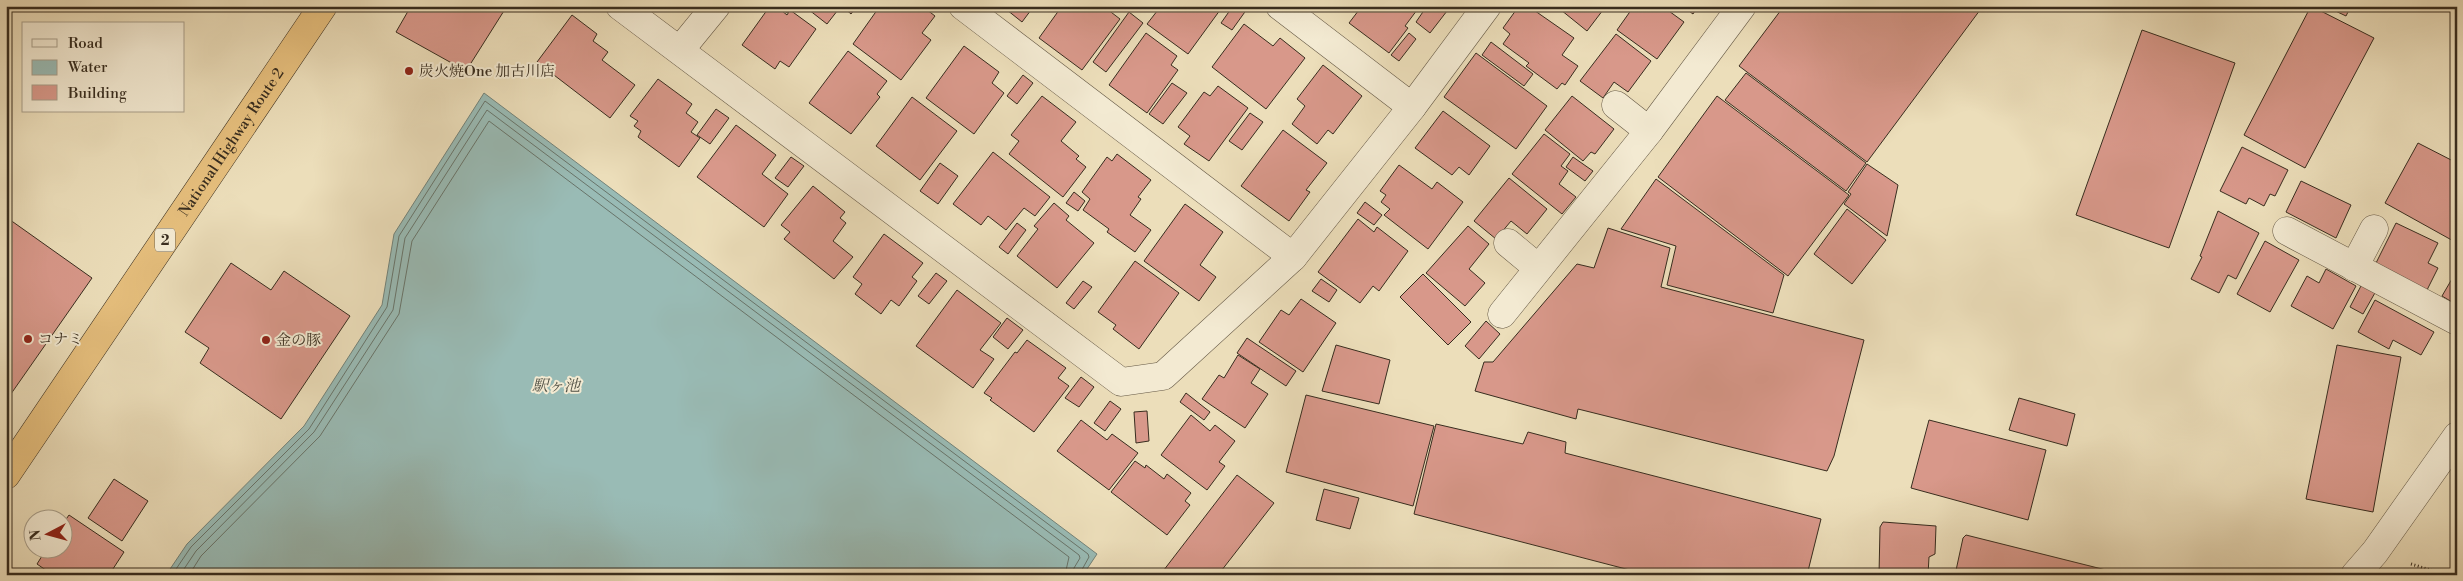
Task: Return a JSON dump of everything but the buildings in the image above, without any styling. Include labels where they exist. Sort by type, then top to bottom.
[{"type":"highway","name":"National Highway Route 2","points":[[6,475],[323,6]]},
{"type":"street","points":[[620,6],[1121,382],[1163,376],[1293,257],[1412,107],[1487,6]]},
{"type":"street","points":[[680,50],[716,6]]},
{"type":"street","points":[[963,6],[1293,257]]},
{"type":"street","points":[[1280,6],[1412,107]]},
{"type":"street","points":[[1502,314],[1649,131],[1742,6]]},
{"type":"street","points":[[1616,105],[1649,131]]},
{"type":"street","points":[[2354,267],[2374,229]]},
{"type":"street","points":[[2288,231],[2457,321]]},
{"type":"street","points":[[1508,243],[1538,268]]},
{"type":"street","points":[[2355,575],[2375,552],[2457,436]]},
{"type":"water","name":"駅ヶ池","points":[[484,93],[1097,554],[1083,575],[166,575],[187,544],[304,426],[382,305],[394,234]]},
{"type":"place","name":"炭火焼One 加古川店","points":[[409,71]]},
{"type":"place","name":"コナミ","points":[[28,339]]},
{"type":"place","name":"金の豚","points":[[266,340]]}]
